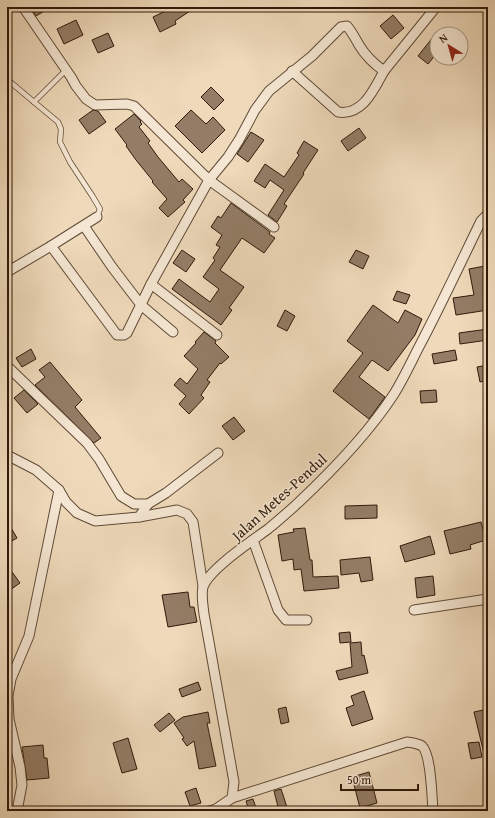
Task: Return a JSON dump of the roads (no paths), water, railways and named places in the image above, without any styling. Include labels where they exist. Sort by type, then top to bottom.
[{"type":"street","points":[[23,7],[86,99],[95,105],[128,104],[134,106],[208,180],[274,227]]},
{"type":"street","points":[[292,71],[338,112],[346,113],[357,109],[369,98],[384,71],[436,7]]},
{"type":"street","points":[[51,246],[117,334],[124,335],[127,333],[151,284],[208,180],[228,157],[255,110],[269,91],[312,56],[341,27],[346,26],[352,32],[359,46],[373,62],[384,71]]},
{"type":"street","name":"Jalan Metes-Pendul","points":[[204,586],[212,573],[297,503],[346,455],[371,426],[394,393],[438,311],[481,220],[488,214]]},
{"type":"street","points":[[7,272],[84,226],[96,217]]},
{"type":"street","points":[[84,226],[112,267],[141,304],[173,332]]},
{"type":"street","points":[[151,284],[218,335]]},
{"type":"street","points":[[7,366],[87,443],[99,459],[121,496],[134,504],[148,504]]},
{"type":"street","points":[[139,517],[148,504],[166,493],[218,454]]},
{"type":"street","points":[[7,455],[36,470],[59,490],[66,502],[77,513],[95,521],[139,517],[177,510],[182,511],[191,517],[204,586],[202,600],[204,614],[234,782],[232,798]]},
{"type":"street","points":[[17,811],[22,785],[20,767],[9,719],[8,696],[11,680],[29,636],[59,490]]},
{"type":"street","points":[[253,540],[281,615],[286,620],[306,620]]},
{"type":"street","points":[[414,610],[488,600]]},
{"type":"street","points":[[209,811],[216,809],[232,798],[407,742],[416,743],[423,747],[428,756],[433,811]]},
{"type":"lane","points":[[34,102],[66,70]]},
{"type":"lane","points":[[9,81],[58,122],[61,129],[60,142],[70,162],[100,209],[96,217]]}]
